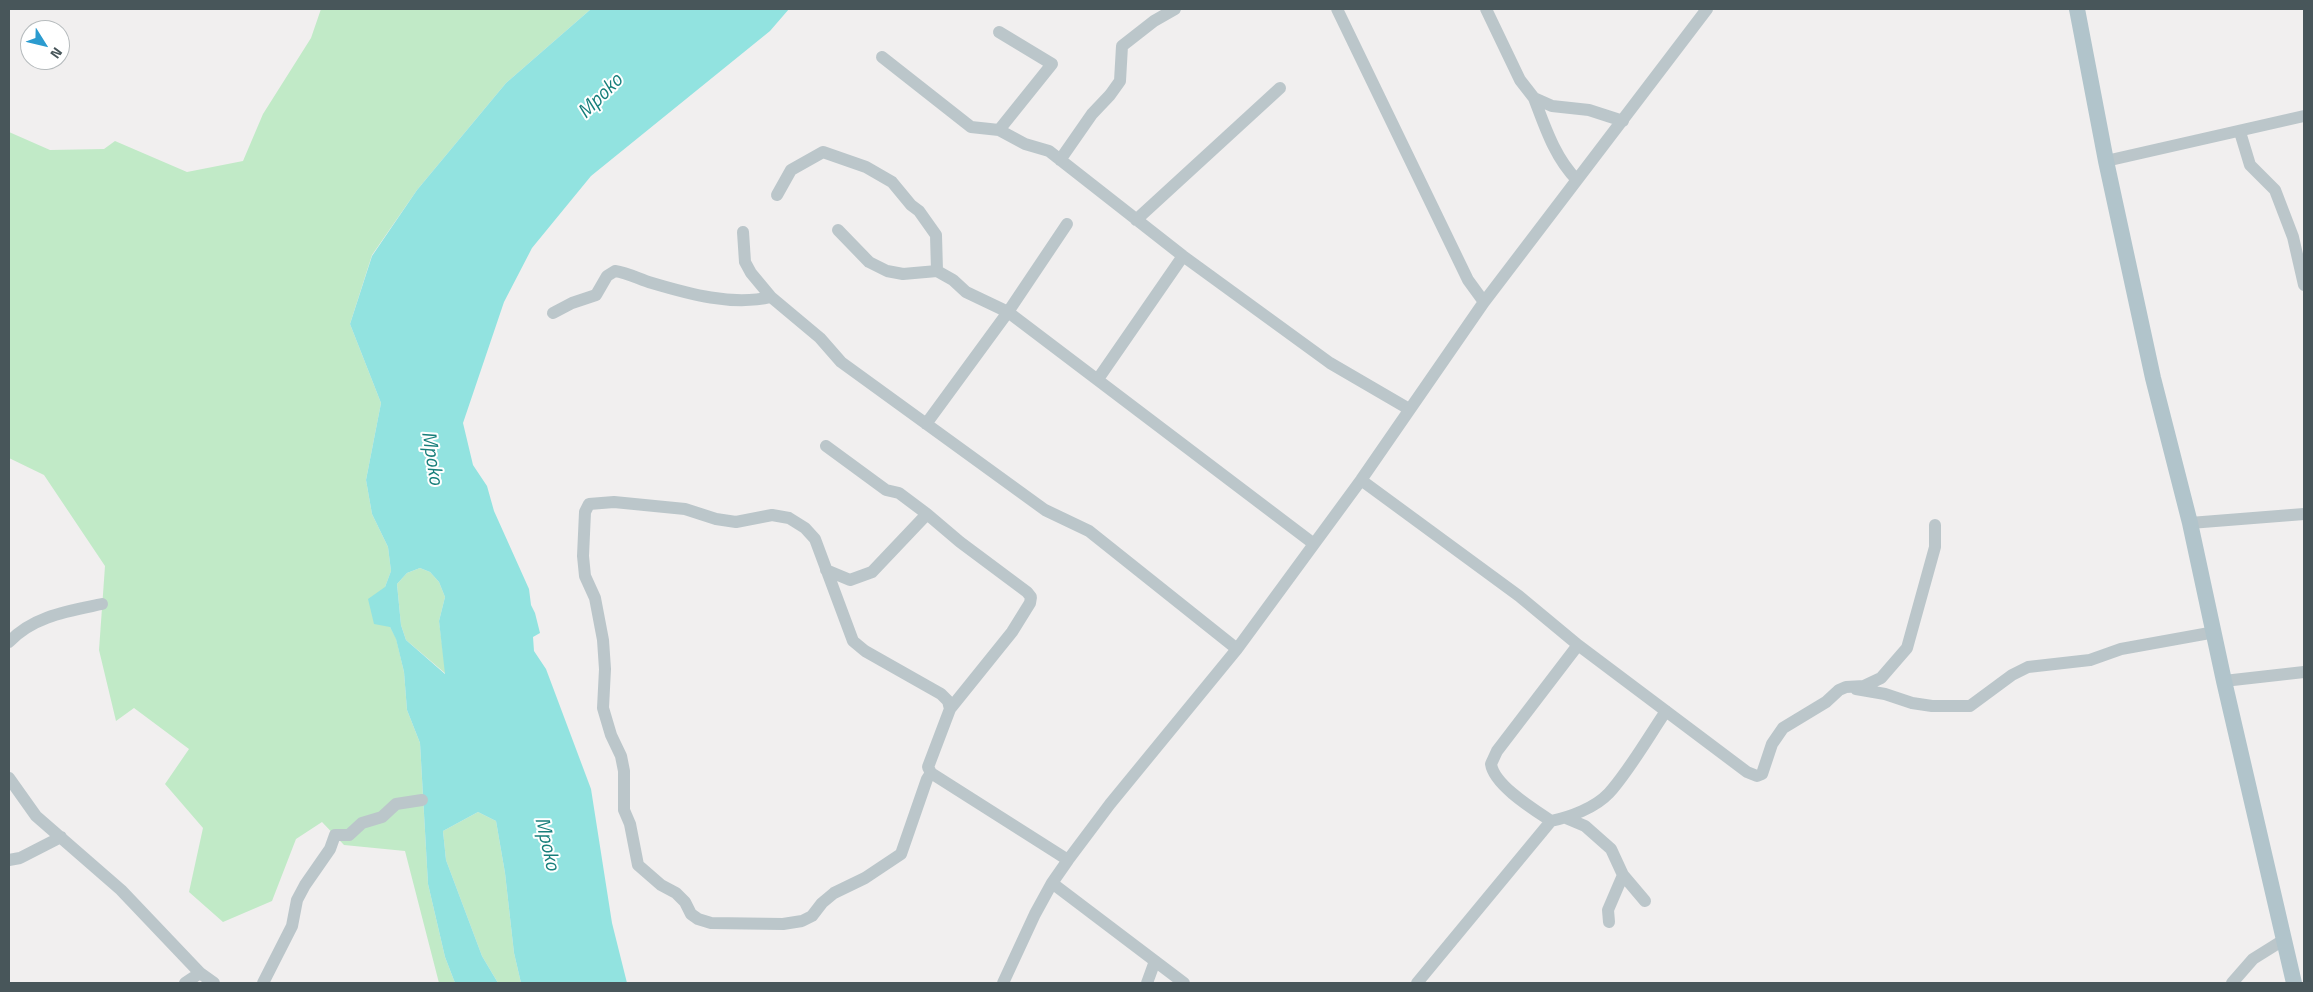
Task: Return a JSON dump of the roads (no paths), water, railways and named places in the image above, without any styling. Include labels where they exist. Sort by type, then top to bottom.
[{"type":"main road","points":[[2077,9],[2106,161],[2153,378],[2190,523],[2215,632],[2224,682],[2294,983]]},
{"type":"street","points":[[1060,160],[1092,114],[1120,81],[1122,46],[1154,21],[1175,9]]},
{"type":"street","points":[[1336,9],[1468,280],[1484,302]]},
{"type":"street","points":[[1486,9],[1520,80],[1534,98],[1558,156],[1566,169],[1577,180]]},
{"type":"street","points":[[1003,983],[1052,883],[1068,860],[1122,790],[1237,649],[1361,480],[1484,302],[1623,122],[1707,9]]},
{"type":"street","points":[[999,32],[1052,64],[999,130]]},
{"type":"street","points":[[882,57],[971,127],[999,130],[1025,144],[1049,151],[1183,256],[1330,363],[1409,409]]},
{"type":"street","points":[[1136,220],[1280,88]]},
{"type":"street","points":[[1534,98],[1552,106],[1589,110],[1623,122]]},
{"type":"street","points":[[2106,161],[2304,116]]},
{"type":"street","points":[[2240,132],[2250,165],[2275,190],[2293,237],[2304,285]]},
{"type":"street","points":[[778,195],[791,170],[823,152],[866,167],[892,182],[924,217],[936,235],[937,271]]},
{"type":"street","points":[[926,424],[1008,312],[1067,224]]},
{"type":"street","points":[[838,230],[870,262],[887,271],[903,274],[937,271],[953,280],[966,292],[1008,312],[1314,544]]},
{"type":"street","points":[[743,232],[745,262],[751,273],[771,297],[820,338],[841,362],[992,473],[1046,510],[1089,531],[1237,649]]},
{"type":"street","points":[[1098,379],[1183,256]]},
{"type":"street","points":[[553,313],[572,303],[596,295],[607,276],[615,272],[686,292],[721,299],[755,301],[771,297]]},
{"type":"street","points":[[826,446],[886,490],[899,493],[1031,597],[1030,603],[1012,632],[950,709],[928,767],[930,773],[1068,860]]},
{"type":"street","points":[[1361,480],[1519,596],[1578,645],[1747,772],[1757,776],[1762,774],[1772,744],[1783,728],[1846,687],[1864,686],[1881,678],[1908,648],[1935,547],[1935,525]]},
{"type":"street","points":[[930,773],[901,854],[865,878],[834,893],[822,903],[812,916],[802,921],[783,924],[711,924],[698,920],[691,914],[686,902],[676,893],[661,885],[638,865],[630,824],[624,810],[624,771],[621,756],[608,728],[603,708],[606,669],[603,640],[595,598],[585,576],[583,556],[585,512],[589,504],[614,502],[686,509],[716,519],[736,522],[772,515],[789,518],[805,528],[815,539],[853,641],[866,651],[941,694],[948,701],[950,709]]},
{"type":"street","points":[[826,570],[850,580],[872,572],[927,514]]},
{"type":"street","points":[[2190,523],[2304,514]]},
{"type":"street","points":[[9,642],[20,630],[48,617],[102,604]]},
{"type":"street","points":[[1846,687],[1885,694],[1912,703],[1932,706],[1970,706],[2028,666],[2090,660],[2121,650],[2215,632]]},
{"type":"street","points":[[1551,822],[1530,808],[1495,777],[1491,764],[1497,751],[1578,645]]},
{"type":"street","points":[[2224,682],[2304,672]]},
{"type":"street","points":[[1417,983],[1551,822],[1566,818],[1588,808],[1608,794],[1666,711]]},
{"type":"street","points":[[9,778],[36,816],[120,890],[200,973],[214,983]]},
{"type":"street","points":[[263,983],[292,926],[297,900],[330,849],[335,835],[350,835],[362,823],[382,817],[396,804],[422,800]]},
{"type":"street","points":[[1566,818],[1585,826],[1611,849],[1623,875],[1645,901]]},
{"type":"street","points":[[9,860],[20,858],[60,837]]},
{"type":"street","points":[[1609,922],[1608,910],[1623,875]]},
{"type":"street","points":[[1052,883],[1184,983]]},
{"type":"street","points":[[2232,983],[2253,959],[2285,939]]},
{"type":"street","points":[[1147,983],[1155,961]]},
{"type":"street","points":[[186,983],[200,973]]},
{"type":"water","name":"Mpoko","points":[[591,9],[789,9],[770,31],[591,176],[532,248],[504,302],[463,423],[473,465],[487,486],[494,511],[529,589],[531,605],[540,633],[533,637],[534,651],[546,669],[591,789],[612,923],[627,983],[521,983],[514,953],[505,873],[496,821],[478,812],[443,831],[446,860],[482,956],[498,983],[455,983],[445,957],[428,884],[420,743],[407,710],[404,672],[396,639],[390,627],[374,624],[368,599],[385,587],[391,571],[388,547],[372,514],[366,480],[381,403],[350,324],[372,256],[417,190],[506,83]],"holes":[[[420,568],[430,572],[439,582],[445,597],[439,621],[445,674],[406,640],[401,625],[397,584],[407,573]]]}]
